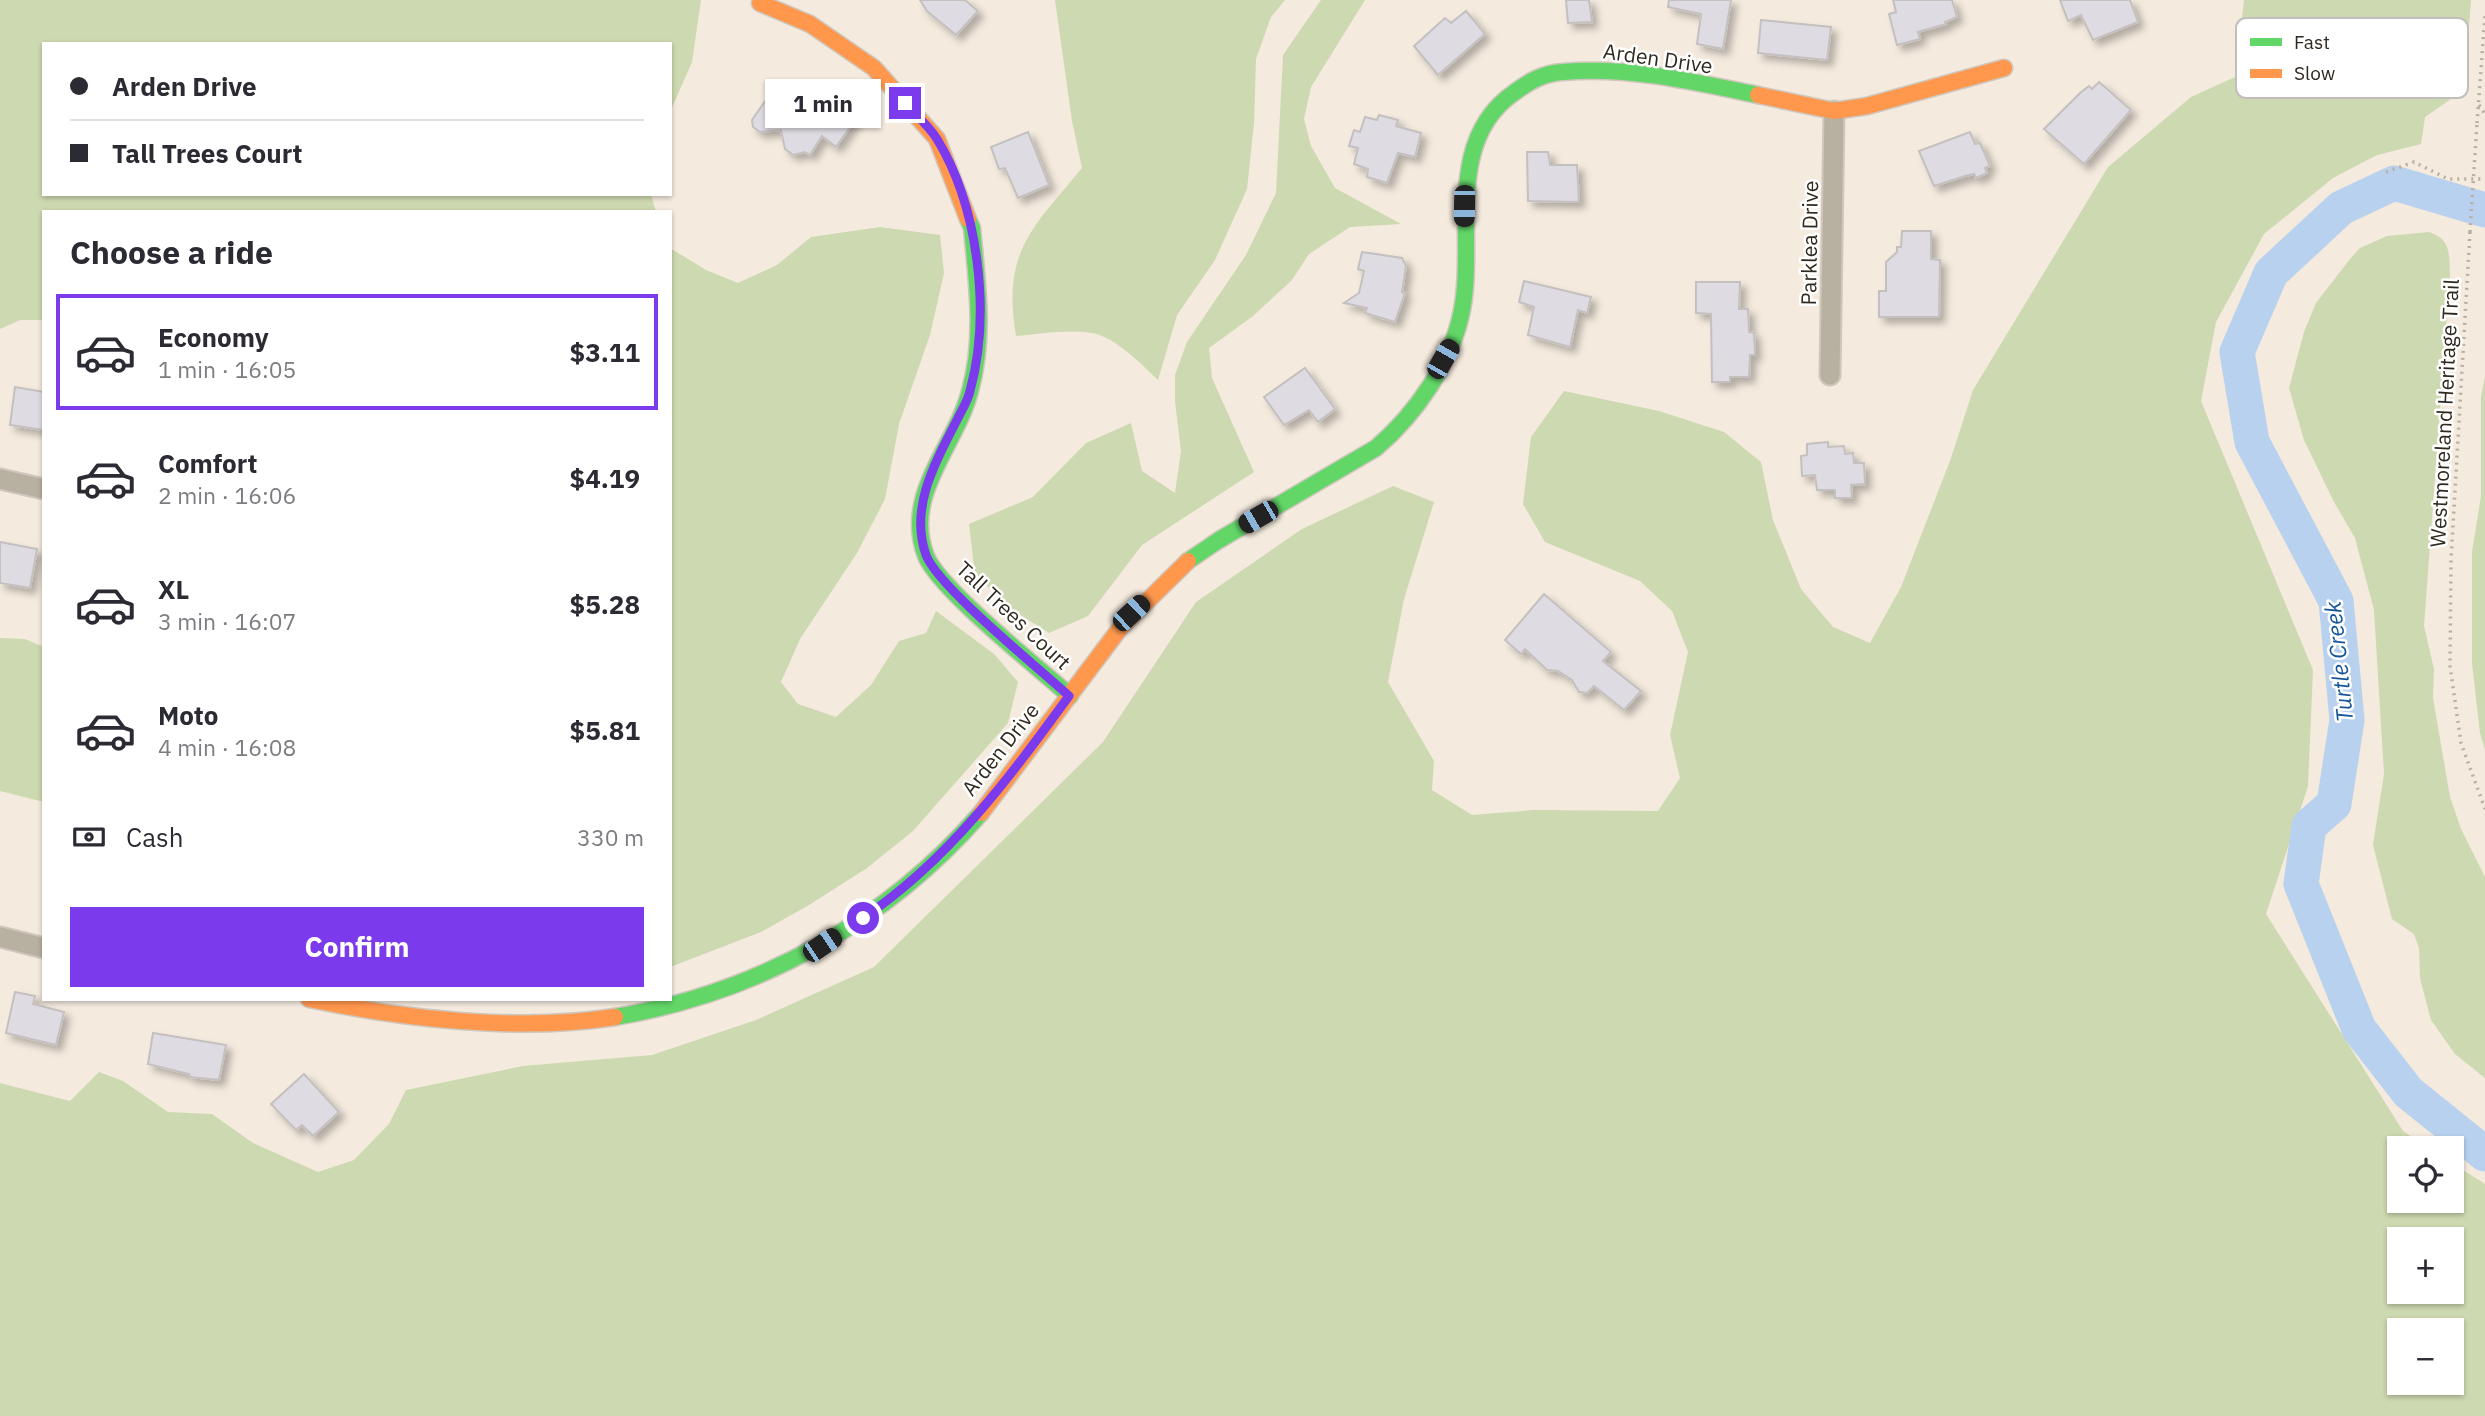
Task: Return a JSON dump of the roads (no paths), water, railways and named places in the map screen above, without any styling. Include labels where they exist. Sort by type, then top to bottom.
[{"type":"street","name":"Tall Trees Court","points":[[760,4],[810,24],[874,68],[937,139],[972,228],[981,326],[970,393],[923,491],[921,525],[926,556],[947,585],[1069,696]]},
{"type":"street","name":"Arden Drive","points":[[317,1001],[348,1009],[537,1025],[636,1014],[744,980],[822,945],[905,890],[993,799],[1131,613],[1173,573],[1216,541],[1380,446],[1420,399],[1453,343],[1463,309],[1465,180],[1481,130],[1501,102],[1536,78],[1566,71],[1628,72],[1834,111],[1867,106],[2004,68]]},
{"type":"street","name":"Parklea Drive","points":[[1830,375],[1834,111]]},
{"type":"street","points":[[0,479],[42,489]]},
{"type":"street","points":[[0,937],[42,948]]},
{"type":"waterway","name":"Turtle Creek","points":[[2485,210],[2394,183],[2341,208],[2271,273],[2237,352],[2252,442],[2336,601],[2347,720],[2334,804],[2309,826],[2301,884],[2359,1029],[2408,1092],[2485,1154]]}]
